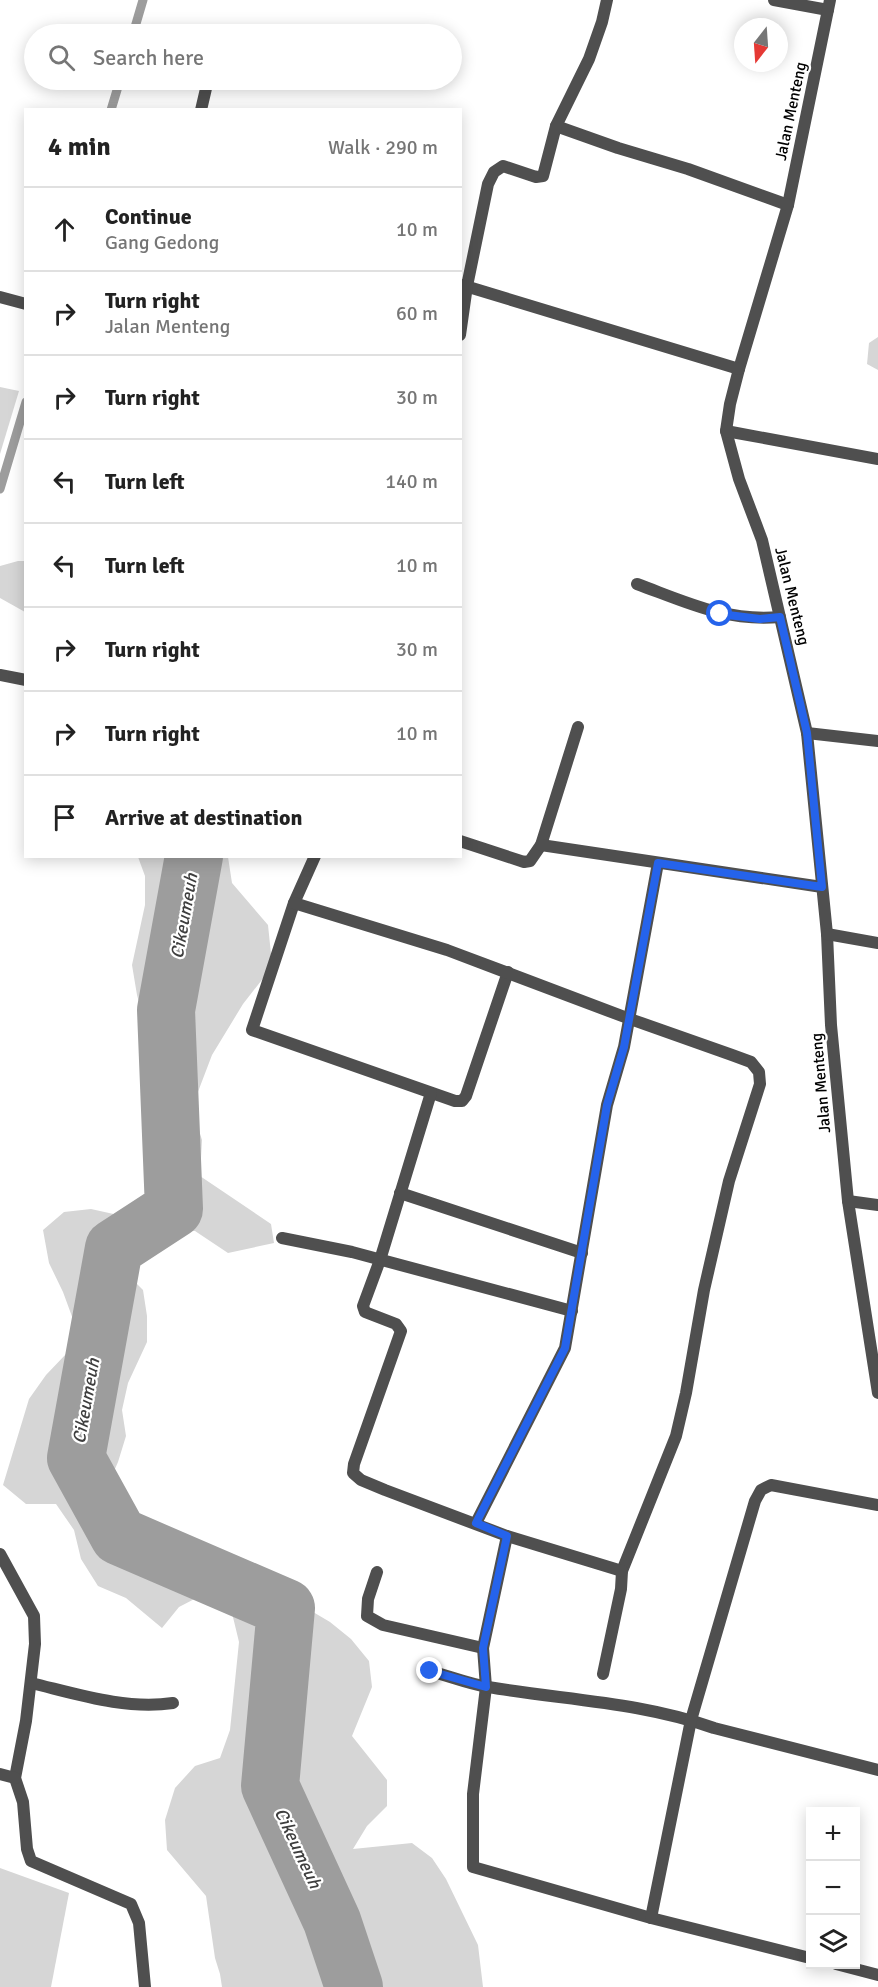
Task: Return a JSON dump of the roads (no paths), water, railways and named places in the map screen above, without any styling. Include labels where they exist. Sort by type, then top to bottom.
[{"type":"street","points":[[462,310],[464,285],[488,184],[494,172],[503,166],[536,177],[543,176],[547,168],[556,126],[589,59],[603,22],[607,0]]},
{"type":"street","points":[[774,0],[829,5]]},
{"type":"street","name":"Jalan Menteng","points":[[829,5],[788,205],[739,369],[726,431],[762,540],[807,733],[827,934],[831,1025],[848,1201],[878,1393]]},
{"type":"street","points":[[201,108],[206,90]]},
{"type":"street","points":[[556,126],[688,169],[788,205]]},
{"type":"street","points":[[464,285],[739,369]]},
{"type":"street","points":[[0,297],[24,303]]},
{"type":"street","points":[[726,431],[878,459]]},
{"type":"street","points":[[637,584],[720,614],[760,619],[780,617]]},
{"type":"street","points":[[0,675],[24,680]]},
{"type":"street","points":[[462,842],[525,862],[530,861],[541,845],[578,727]]},
{"type":"street","points":[[807,733],[878,741]]},
{"type":"street","points":[[541,845],[822,887]]},
{"type":"street","points":[[314,858],[294,903],[252,1030],[431,1093],[462,1101],[466,1096],[507,972]]},
{"type":"street","points":[[476,1523],[565,1348],[607,1105],[630,1019],[658,863]]},
{"type":"street","points":[[294,903],[447,950],[751,1062],[759,1072],[760,1084],[729,1181],[704,1290],[676,1436],[622,1571],[621,1589],[603,1674]]},
{"type":"street","points":[[827,934],[878,943]]},
{"type":"street","points":[[431,1093],[380,1260],[364,1299],[363,1311],[396,1324],[401,1331],[354,1464],[353,1473],[361,1480],[385,1490],[507,1536],[622,1571]]},
{"type":"street","points":[[400,1194],[582,1253]]},
{"type":"street","points":[[848,1201],[878,1205]]},
{"type":"street","points":[[282,1238],[352,1252],[572,1311]]},
{"type":"street","points":[[651,1918],[690,1720],[752,1512],[761,1490],[771,1485],[878,1504]]},
{"type":"street","points":[[507,1536],[483,1648],[486,1687],[473,1794],[473,1867],[651,1918],[806,1957]]},
{"type":"street","points":[[0,1554],[34,1616],[35,1644],[15,1778],[23,1802],[27,1849],[31,1861],[131,1904],[139,1923],[145,1987]]},
{"type":"street","points":[[377,1572],[366,1609],[368,1616],[374,1621],[483,1648]]},
{"type":"street","points":[[430,1671],[486,1687],[607,1702],[690,1720],[878,1770]]},
{"type":"street","points":[[30,1683],[131,1705],[173,1703]]},
{"type":"street","points":[[0,1773],[15,1778]]},
{"type":"street","points":[[853,1969],[878,1975]]},
{"type":"waterway","points":[[136,24],[143,0]]},
{"type":"waterway","points":[[112,108],[117,90]]},
{"type":"waterway","points":[[0,489],[24,409]]},
{"type":"waterway","name":"Cikeumeuh","points":[[194,858],[166,1010],[174,1209],[114,1248],[76,1458],[119,1536],[286,1608],[270,1786],[332,1921],[354,1987]]}]
